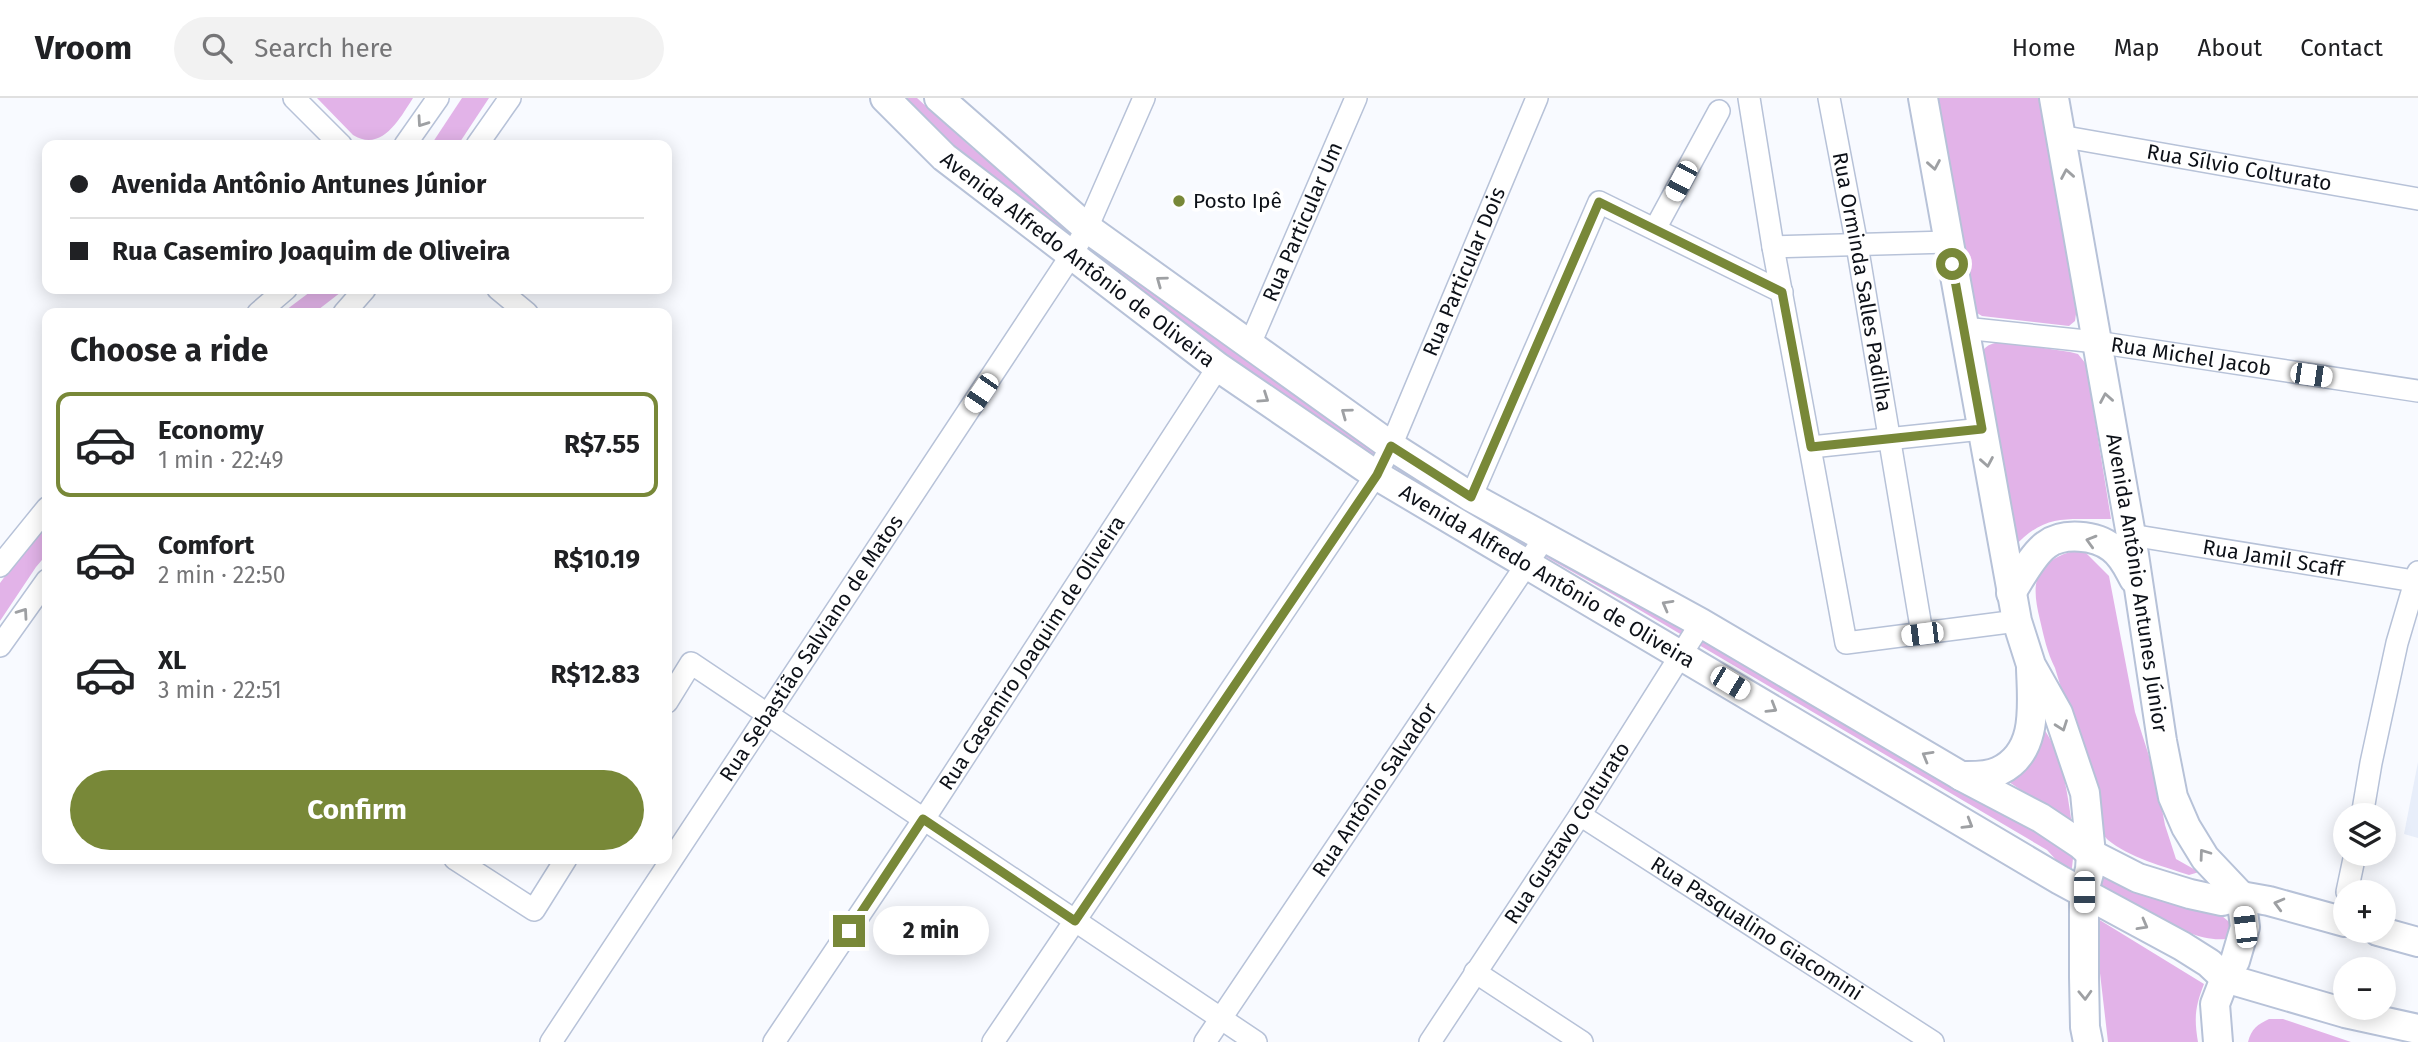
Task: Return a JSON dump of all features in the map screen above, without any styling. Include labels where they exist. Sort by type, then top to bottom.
[{"type":"main road","name":"Avenida Alfredo Antônio de Oliveira","points":[[885,98],[944,157],[1218,367],[1377,475],[2060,880],[2209,963],[2225,978],[2345,1013],[2418,1029]]},
{"type":"main road","name":"Avenida Alfredo Antônio de Oliveira","points":[[939,98],[1087,228],[1391,446],[1471,497],[1701,623],[1961,776],[2041,818],[2091,854],[2138,878],[2222,901],[2241,896],[2333,912]]},
{"type":"main road","points":[[1923,98],[2017,621],[2031,665],[2058,713],[2085,793],[2091,854],[2084,892],[2083,1037]]},
{"type":"main road","name":"Avenida Antônio Antunes Júnior","points":[[2054,98],[2131,535],[2137,586],[2173,797],[2186,827],[2205,858],[2241,896]]},
{"type":"main road","points":[[2011,593],[2045,545],[2061,537],[2084,537],[2110,546],[2123,559],[2137,586]]},
{"type":"main road","points":[[1961,776],[1986,775],[2000,771],[2015,759],[2027,742],[2032,719],[2031,665]]},
{"type":"main road","points":[[2220,1042],[2215,1004],[2235,961],[2245,927],[2241,896]]},
{"type":"main road","points":[[2396,936],[2418,942]]},
{"type":"main road","points":[[2220,1042],[2233,1012],[2260,988]]},
{"type":"street","points":[[294,98],[336,140]]},
{"type":"street","points":[[409,140],[438,98]]},
{"type":"street","points":[[481,140],[510,98]]},
{"type":"street","name":"Rua Sebastião Salviano de Matos","points":[[672,860],[1072,254],[1087,228],[1144,98]]},
{"type":"street","name":"Rua Particular Um","points":[[1250,344],[1356,98]]},
{"type":"street","name":"Rua Particular Dois","points":[[993,1042],[1377,475],[1538,98]]},
{"type":"street","points":[[1749,98],[1773,247],[1846,643],[2017,621]]},
{"type":"street","name":"Rua Orminda Salles Padilha","points":[[1829,98],[1857,245],[1922,634]]},
{"type":"street","points":[[1655,229],[1719,111]]},
{"type":"street","name":"Rua Sílvio Colturato","points":[[2060,136],[2418,199]]},
{"type":"street","points":[[1471,497],[1599,202],[1782,292]]},
{"type":"street","points":[[1773,247],[1948,242]]},
{"type":"street","points":[[264,308],[280,294]]},
{"type":"street","points":[[348,308],[361,294]]},
{"type":"street","points":[[504,294],[521,308]]},
{"type":"street","name":"Rua Michel Jacob","points":[[1964,328],[2096,342],[2418,391]]},
{"type":"street","name":"Rua Casemiro Joaquim de Oliveira","points":[[774,1042],[1218,367]]},
{"type":"street","points":[[1811,447],[1982,429]]},
{"type":"street","points":[[0,566],[42,514]]},
{"type":"street","name":"Rua Jamil Scaff","points":[[2131,535],[2416,576]]},
{"type":"street","name":"Rua Antônio Salvador","points":[[1205,1042],[1545,537]]},
{"type":"street","points":[[2365,803],[2397,643],[2416,576]]},
{"type":"street","points":[[0,646],[42,587]]},
{"type":"street","name":"Rua Gustavo Colturato","points":[[1430,1042],[1580,815],[1701,623]]},
{"type":"street","points":[[672,694],[691,663],[1256,1042]]},
{"type":"street","name":"Rua Pasqualino Giacomini","points":[[1580,815],[1933,1042]]},
{"type":"street","points":[[463,864],[534,910],[563,864]]},
{"type":"street","name":"Rua Sebastião Salviano de Matos","points":[[551,1042],[669,864]]},
{"type":"street","points":[[1475,972],[1582,1042]]},
{"type":"shaded area","points":[[317,98],[413,98],[389,131],[373,140],[353,135]]},
{"type":"shaded area","points":[[462,98],[489,98],[461,140],[434,140]]},
{"type":"shaded area","points":[[895,98],[917,98],[973,149],[1077,227],[1066,239],[1018,196]]},
{"type":"shaded area","points":[[1931,98],[2040,98],[2077,307],[2075,321],[2069,326],[1982,316],[1972,310]]},
{"type":"shaded area","points":[[1091,236],[1381,448],[1375,457],[1240,364],[1086,250]]},
{"type":"shaded area","points":[[307,294],[339,294],[320,308],[289,308]]},
{"type":"shaded area","points":[[2003,342],[2078,354],[2086,364],[2111,519],[2069,519],[2047,523],[2025,536],[2013,548],[1982,352],[1991,344]]},
{"type":"shaded area","points":[[1399,461],[2074,850],[2071,876],[2047,850],[1621,599],[1433,494],[1393,466]]},
{"type":"shaded area","points":[[42,527],[42,560],[0,621],[0,583]]},
{"type":"shaded area","points":[[2073,551],[2086,553],[2109,576],[2135,712],[2156,778],[2165,825],[2176,859],[2199,872],[2189,875],[2136,856],[2116,846],[2102,832],[2095,799],[2037,607],[2038,576],[2050,562]]},
{"type":"shaded area","points":[[2040,723],[2059,759],[2072,824],[2003,778]]},
{"type":"shaded area","points":[[2418,762],[2418,838],[2404,834]]},
{"type":"shaded area","points":[[2097,870],[2222,916],[2234,926],[2233,937],[2201,937],[2181,930],[2141,910],[2092,880]]},
{"type":"shaded area","points":[[2098,919],[2204,984],[2196,1013],[2198,1042],[2108,1042],[2098,956]]},
{"type":"shaded area","points":[[2269,1019],[2283,1019],[2351,1042],[2248,1042],[2256,1028]]},
{"type":"place","name":"Posto Ipê","points":[[1179,201]]},
{"type":"route","points":[[849,931],[923,819],[1075,921],[1377,475],[1391,446],[1471,497],[1599,202],[1782,292],[1811,447],[1982,429],[1952,264]]}]
